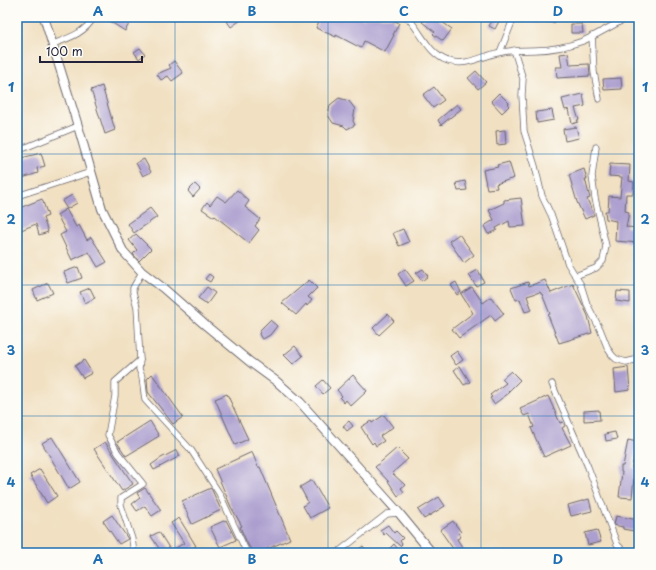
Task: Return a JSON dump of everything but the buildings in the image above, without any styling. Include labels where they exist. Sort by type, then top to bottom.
[{"type":"main road","points":[[44,17],[102,209],[123,251],[142,272],[300,402],[399,513],[432,553]]},
{"type":"street","points":[[53,44],[79,33],[85,29],[94,17]]},
{"type":"street","points":[[500,52],[514,17]]},
{"type":"street","points":[[409,18],[428,46],[440,56],[449,61],[466,63],[500,52],[514,50],[536,50],[583,41],[629,17]]},
{"type":"street","points":[[592,36],[594,72],[599,99]]},
{"type":"street","points":[[514,50],[523,79],[522,94],[524,131],[535,166],[542,196],[552,217],[568,264],[581,285],[587,304],[612,355],[616,360],[626,362],[639,359]]},
{"type":"street","points":[[17,151],[78,126]]},
{"type":"street","points":[[575,276],[596,268],[603,261],[606,246],[595,198],[592,176],[596,147]]},
{"type":"street","points":[[17,196],[91,172]]},
{"type":"street","points":[[142,272],[133,288],[133,292],[137,307],[140,360],[139,369],[142,377],[145,400],[191,450],[219,493],[247,553]]},
{"type":"street","points":[[134,553],[132,539],[121,506],[121,498],[143,484],[118,453],[108,435],[116,382],[140,360]]},
{"type":"street","points":[[552,384],[588,467],[617,544],[625,553]]},
{"type":"street","points":[[338,553],[387,514],[399,513]]}]
